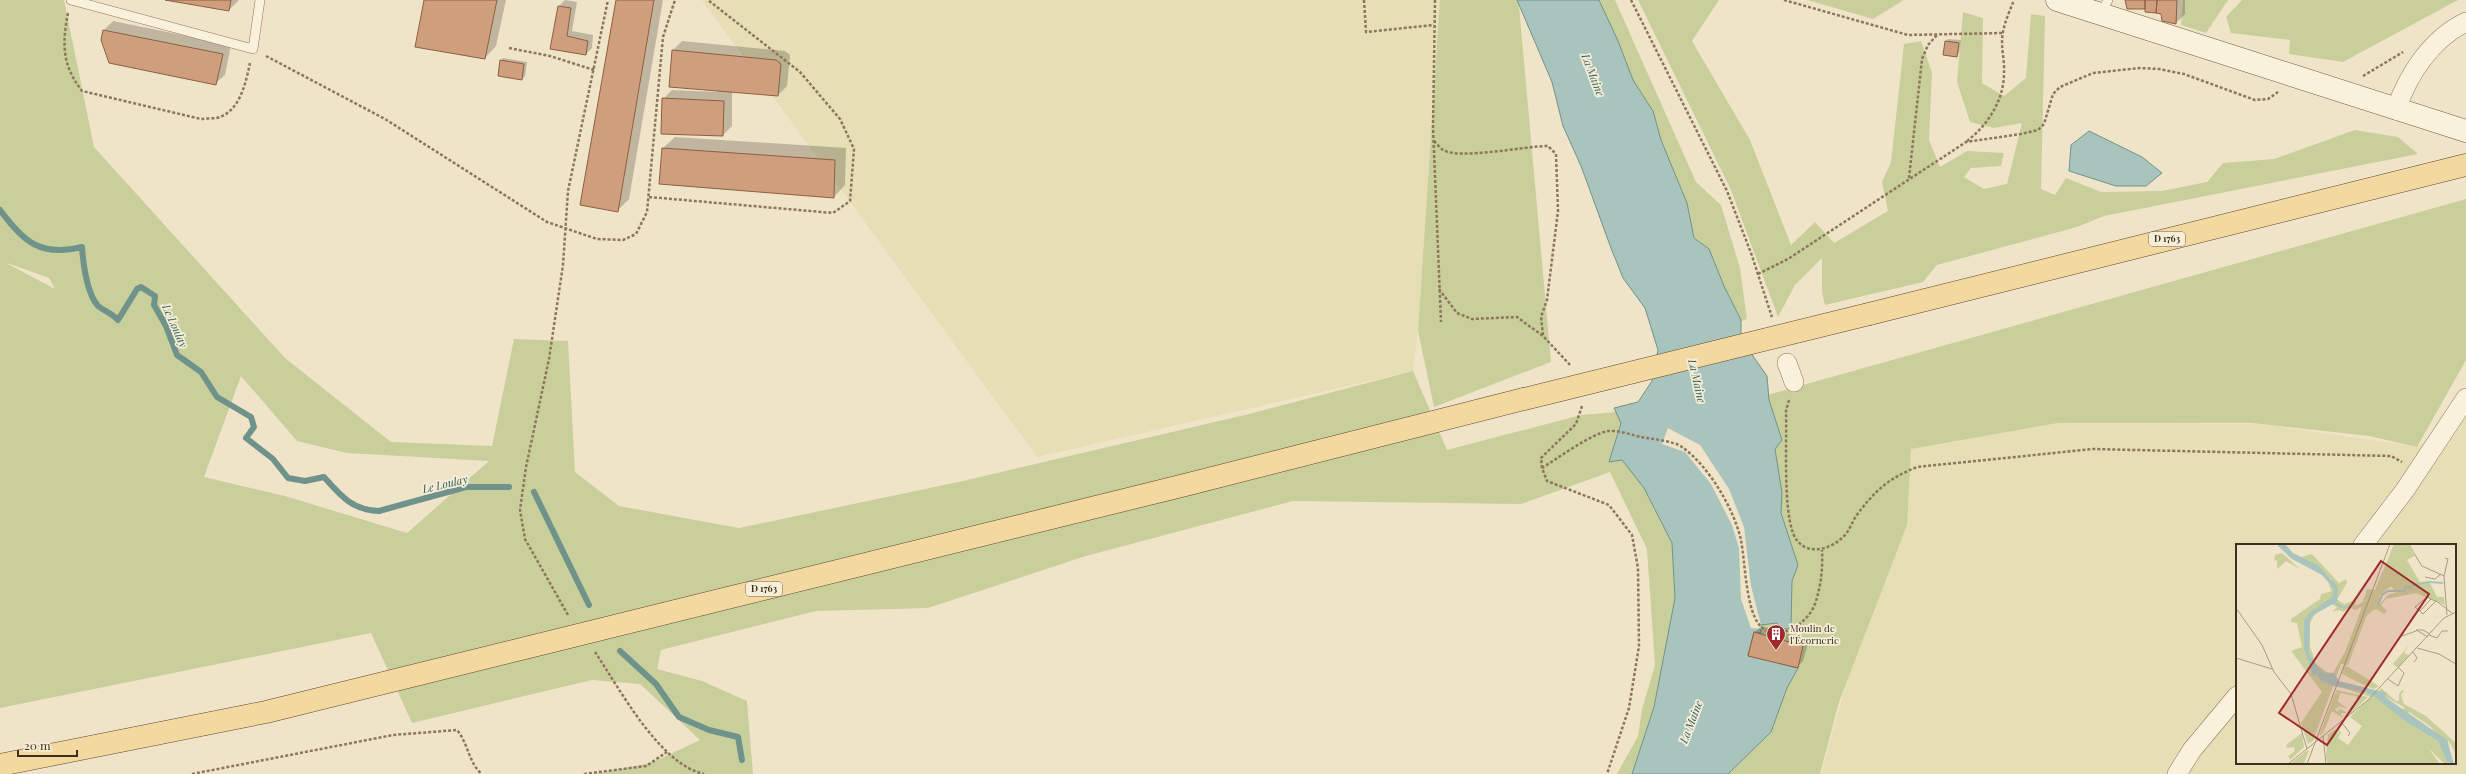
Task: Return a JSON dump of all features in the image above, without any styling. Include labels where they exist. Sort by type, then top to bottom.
[{"type":"main road","name":"D 1763","points":[[0,765],[266,712],[1173,488],[1524,399],[2466,165]]},
{"type":"street","points":[[2057,0],[2104,7],[2285,73],[2466,131]]},
{"type":"street","points":[[2401,111],[2408,81],[2432,47],[2466,22]]},
{"type":"street","points":[[1787,363],[1794,382]]},
{"type":"street","points":[[2364,544],[2418,470],[2466,398]]},
{"type":"street","points":[[2177,774],[2192,750],[2236,697]]},
{"type":"lane","points":[[70,4],[253,49],[260,0]]},
{"type":"path","points":[[568,615],[525,538],[520,510],[526,467],[549,359],[563,265],[568,191],[608,0]]},
{"type":"path","points":[[70,4],[63,39],[70,75],[82,91],[201,119],[221,117],[233,107],[244,89],[253,49],[385,119],[547,222],[565,230],[597,239],[623,240],[636,234],[647,212],[663,37],[675,0]]},
{"type":"path","points":[[649,197],[833,213],[850,200],[854,149],[840,120],[800,72],[708,0]]},
{"type":"path","points":[[1364,0],[1366,32],[1434,25]]},
{"type":"path","points":[[1435,0],[1434,141],[1441,322]]},
{"type":"path","points":[[1631,0],[1727,191],[1758,274],[1788,259],[1909,178],[1966,142],[1981,130],[1995,109],[2004,74],[2002,33],[2014,0]]},
{"type":"path","points":[[1784,0],[1908,36],[2002,33]]},
{"type":"path","points":[[1909,178],[1922,59],[1928,45],[1937,35]]},
{"type":"path","points":[[509,48],[550,56],[594,70]]},
{"type":"path","points":[[2356,78],[2408,49]]},
{"type":"path","points":[[1966,142],[2038,130],[2044,124],[2053,94],[2060,87],[2093,73],[2140,68],[2159,68],[2184,74],[2255,100],[2268,100],[2276,95],[2285,73]]},
{"type":"path","points":[[1434,141],[1444,150],[1466,154],[1536,146],[1548,146],[1556,154],[1558,211],[1547,300],[1541,317],[1543,336]]},
{"type":"path","points":[[1439,289],[1457,313],[1472,319],[1517,317],[1543,336],[1570,364],[1573,371]]},
{"type":"path","points":[[1794,382],[1786,411],[1788,502],[1793,534],[1802,546],[1810,550],[1822,550],[1844,537],[1869,499],[1881,486],[1895,476],[1917,467],[2093,449],[2391,456],[2418,470]]},
{"type":"path","points":[[1583,404],[1576,424],[1541,458],[1542,468],[1547,481],[1609,505],[1632,535],[1638,568],[1639,646],[1629,708],[1607,774]]},
{"type":"path","points":[[1542,468],[1568,451],[1608,431],[1681,446],[1709,473],[1732,515],[1741,540],[1746,585],[1758,623],[1766,631],[1782,633],[1799,625],[1815,605],[1823,572],[1822,550]]},
{"type":"path","points":[[595,652],[655,739],[674,760],[704,774]]},
{"type":"path","points":[[192,774],[393,734],[456,730],[465,739],[476,769],[482,774]]},
{"type":"path","points":[[584,774],[646,766],[667,752]]},
{"type":"shaded area","points":[[702,0],[1440,0],[1418,331],[1413,371],[1037,457]]},
{"type":"shaded area","points":[[2466,409],[2466,774],[1821,774],[1911,449],[2058,423],[2262,424],[2417,447]]},
{"type":"green space","points":[[0,0],[64,0],[94,147],[285,358],[391,442],[492,446],[514,339],[568,341],[575,472],[619,506],[739,528],[963,481],[1249,414],[1413,371],[1447,450],[1581,415],[1746,401],[2466,199],[2466,360],[2417,447],[2369,436],[2252,423],[2058,423],[1911,449],[1907,525],[1839,702],[1820,774],[1617,774],[1638,736],[1642,709],[1655,665],[1647,549],[1610,472],[1521,504],[1293,501],[1086,556],[928,608],[816,611],[661,650],[657,669],[702,681],[747,701],[753,774],[594,774],[651,763],[700,740],[640,684],[592,680],[412,723],[371,633],[0,708]],"holes":[[[7,263],[49,278],[55,289],[8,264]],[[241,376],[297,441],[347,453],[489,461],[407,533],[285,496],[204,477]]]},
{"type":"green space","points":[[1440,0],[1517,0],[1519,6],[1551,362],[1434,407],[1418,331]]},
{"type":"green space","points":[[1588,0],[1615,0],[1696,182],[1721,205],[1740,268],[1747,319],[1730,326]]},
{"type":"green space","points":[[1638,0],[1719,0],[1692,41],[1750,140],[1791,245],[1815,222],[1834,243],[1888,211],[1882,182],[1891,162],[1904,44],[1921,41],[1932,72],[1929,140],[1940,167],[1967,151],[2004,153],[2001,166],[1971,168],[1964,177],[1984,189],[2007,184],[2022,123],[1994,128],[1970,122],[1957,82],[1963,12],[1983,18],[1982,83],[2004,96],[2026,78],[2031,14],[2045,16],[2041,189],[2055,195],[2066,178],[2101,192],[2162,191],[2207,182],[2223,163],[2274,159],[2355,130],[2398,137],[2418,154],[2104,216],[2077,227],[1937,265],[1923,282],[1825,305],[1822,292],[1822,258],[1795,285],[1778,317],[1731,190]]},
{"type":"green space","points":[[1807,0],[1904,0],[1873,19]]},
{"type":"green space","points":[[2183,0],[2228,0],[2206,33],[2181,25]]},
{"type":"green space","points":[[2242,0],[2458,0],[2343,62],[2289,54],[2290,40],[2231,33],[2226,17]]},
{"type":"water","name":"La Maine","points":[[1517,0],[1599,0],[1618,41],[1633,80],[1653,111],[1661,140],[1687,203],[1694,238],[1709,249],[1724,286],[1741,320],[1741,339],[1767,376],[1769,400],[1782,440],[1775,449],[1782,493],[1781,513],[1798,565],[1792,581],[1791,626],[1788,629],[1781,629],[1777,623],[1761,625],[1761,633],[1754,632],[1748,655],[1798,668],[1787,688],[1771,732],[1728,774],[1632,774],[1654,707],[1675,598],[1672,543],[1644,488],[1622,460],[1609,462],[1621,423],[1614,408],[1638,402],[1652,381],[1658,350],[1645,308],[1623,278],[1581,166],[1563,126],[1552,82]]},
{"type":"water","points":[[2089,131],[2142,157],[2162,173],[2146,186],[2116,186],[2069,171],[2071,145]]},
{"type":"pier","points":[[1668,428],[1700,445],[1729,489],[1744,527],[1751,586],[1762,629],[1751,628],[1741,599],[1739,548],[1732,525],[1711,484],[1685,452],[1662,444]]},
{"type":"building","points":[[165,0],[231,0],[229,11]]},
{"type":"building","points":[[424,0],[497,0],[485,59],[415,47]]},
{"type":"building","points":[[616,0],[654,0],[618,212],[580,205]]},
{"type":"building","points":[[2125,0],[2145,0],[2145,9],[2127,9]]},
{"type":"building","points":[[2145,0],[2157,0],[2156,13],[2145,12]]},
{"type":"building","points":[[2157,0],[2177,0],[2176,24],[2162,21],[2161,14],[2156,13]]},
{"type":"building","points":[[558,6],[571,8],[567,36],[588,41],[586,55],[550,49]]},
{"type":"building","points":[[103,30],[223,54],[216,85],[109,63],[101,40]]},
{"type":"building","points":[[1945,41],[1959,43],[1957,57],[1943,55]]},
{"type":"building","points":[[672,50],[776,60],[781,64],[778,96],[669,87]]},
{"type":"building","points":[[500,60],[524,64],[522,80],[498,76]]},
{"type":"building","points":[[662,98],[724,101],[723,136],[661,134]]},
{"type":"building","points":[[662,148],[835,160],[834,198],[659,184]]},
{"type":"building","name":"Moulin de l'Écornerie","points":[[1754,632],[1803,646],[1798,668],[1748,656]]},
{"type":"waterway","name":"Le Loulay","points":[[0,210],[17,231],[34,244],[55,250],[67,250],[82,247],[86,278],[94,301],[98,306],[118,320],[137,289],[141,287],[155,296],[154,305],[166,326],[177,355],[201,372],[217,397],[251,417],[254,427],[246,438],[273,459],[288,478],[305,481],[324,477],[342,496],[354,505],[361,508],[379,511],[466,487],[509,487]]},
{"type":"waterway","name":"Le Loulay","points":[[534,492],[589,605]]},
{"type":"waterway","name":"Le Loulay","points":[[620,651],[656,684],[679,717],[709,730],[738,737],[742,760]]},
{"type":"place","name":"Moulin de l'Écornerie","points":[[1776,651]]}]
